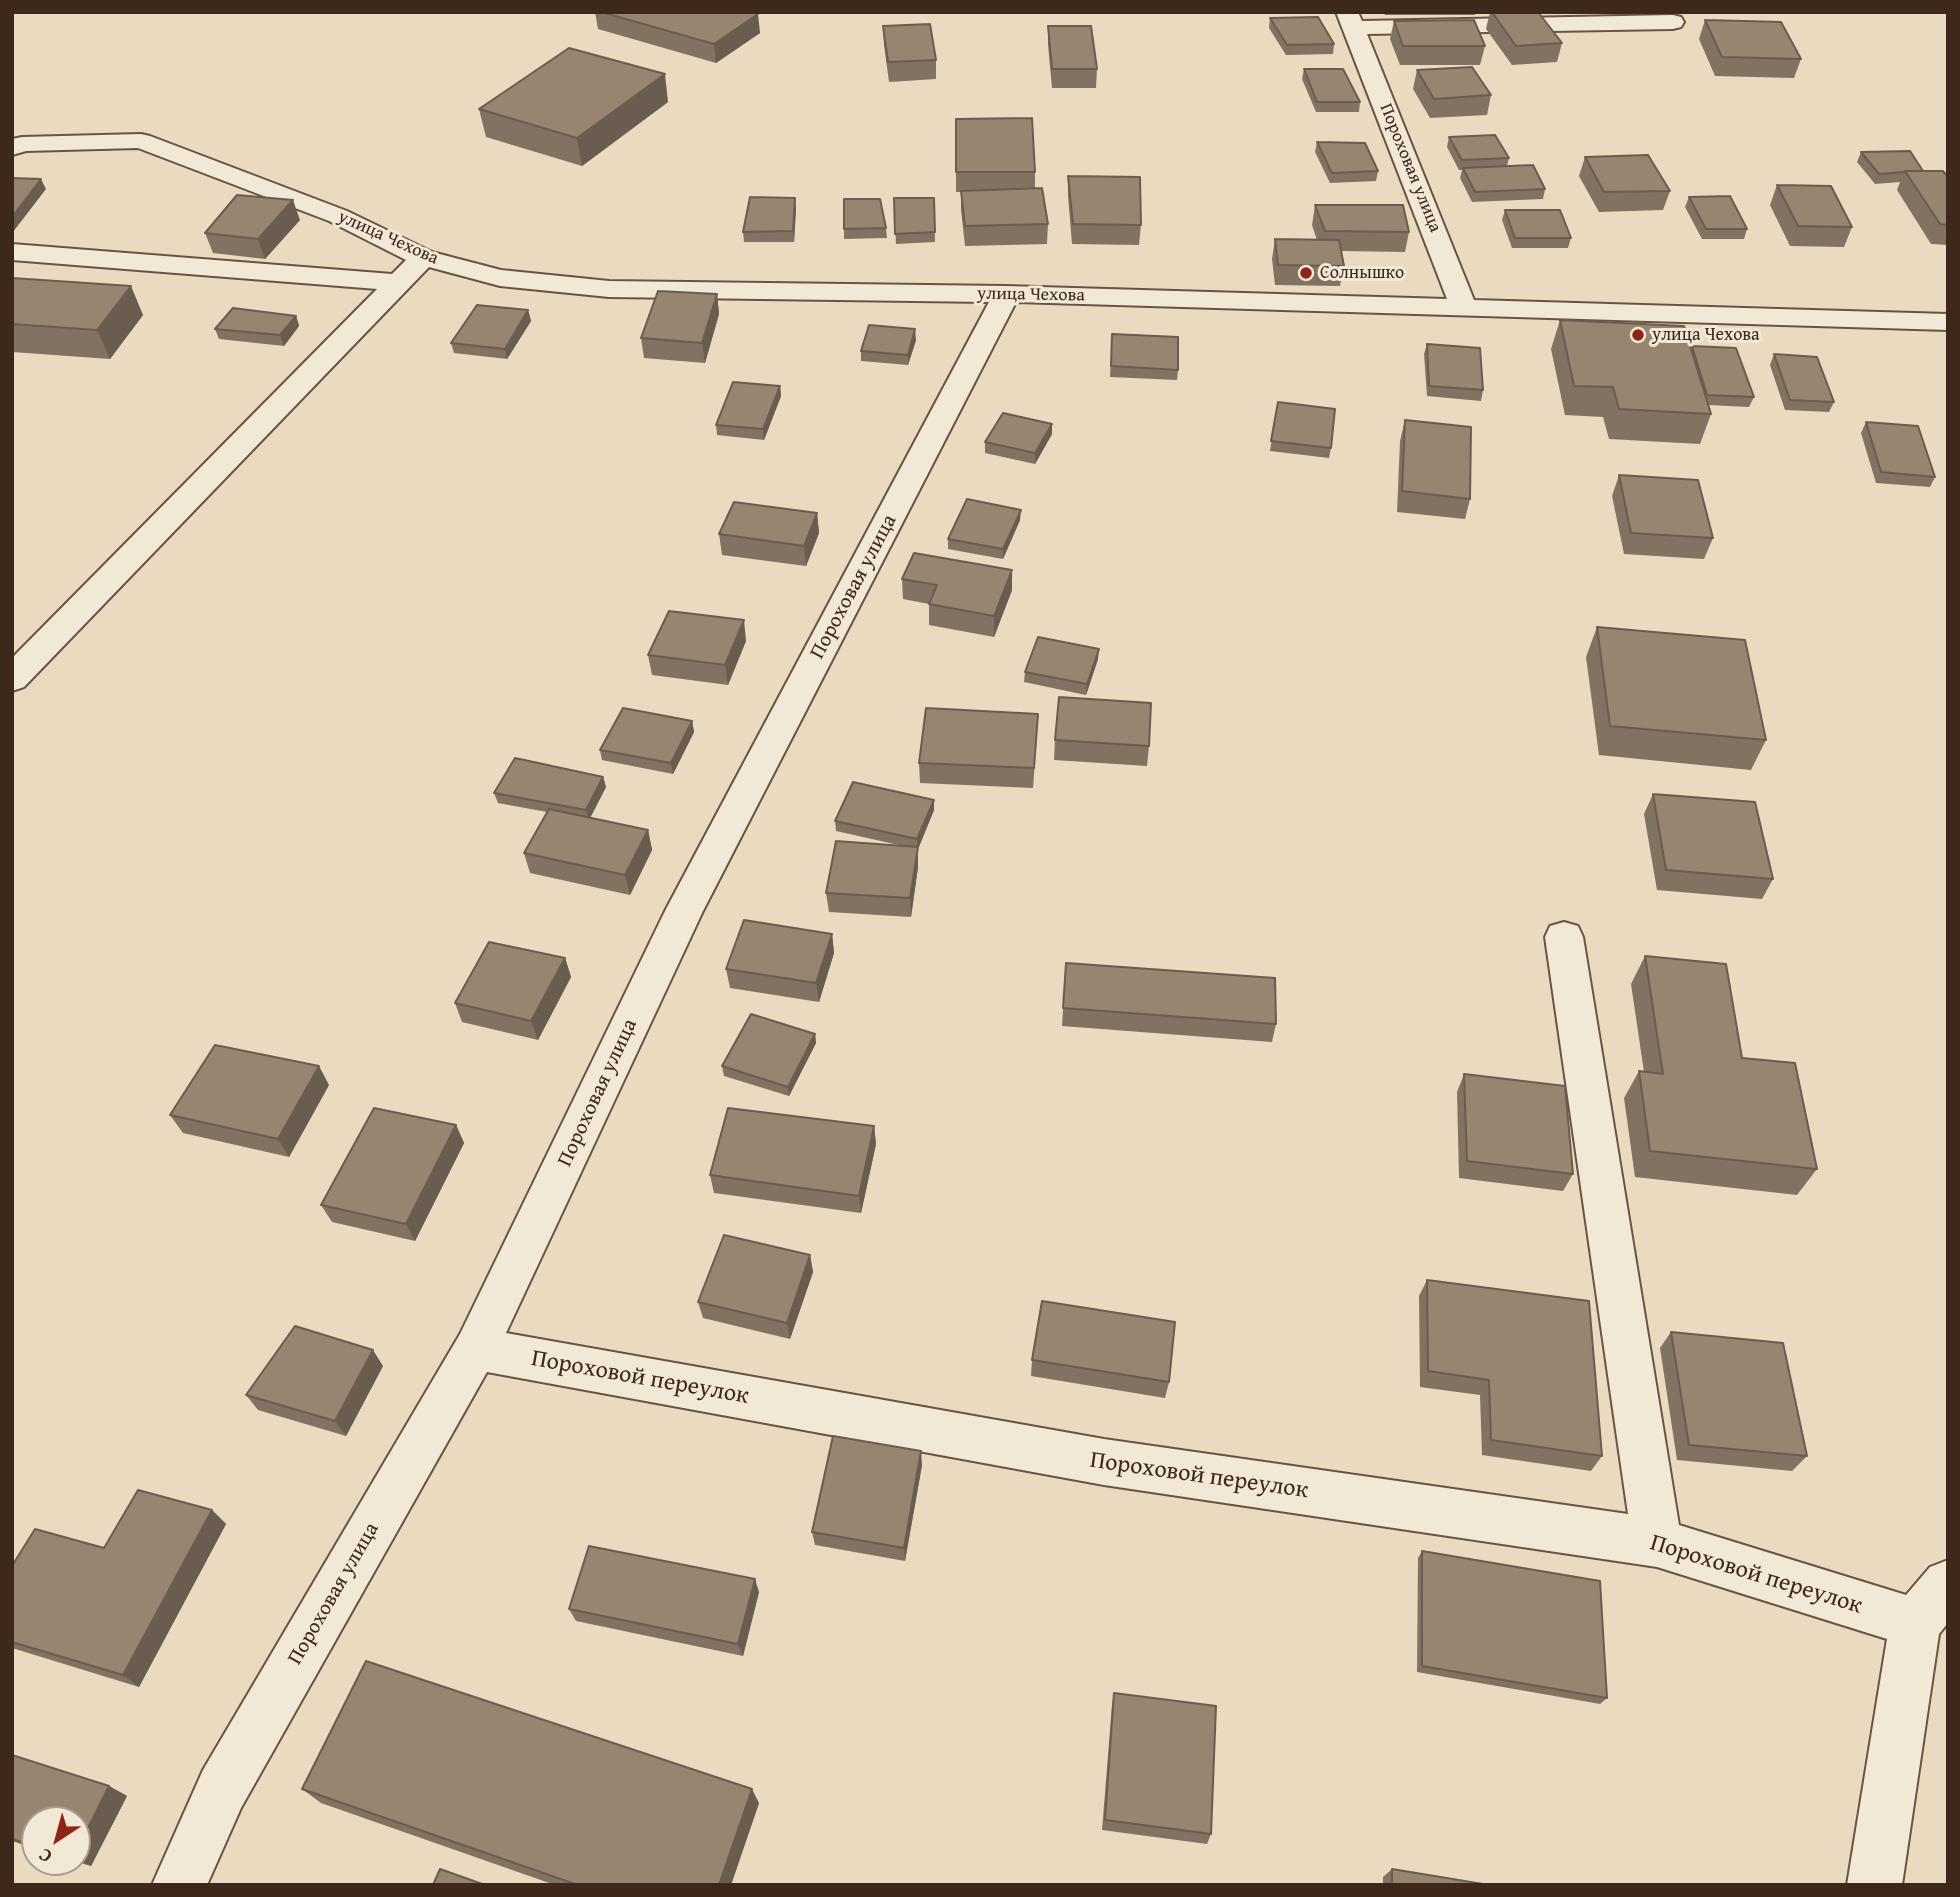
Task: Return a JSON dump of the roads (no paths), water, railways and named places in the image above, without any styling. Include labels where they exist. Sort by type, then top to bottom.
[{"type":"street","name":"Пороховая улица","points":[[1464,308],[1350,20],[1673,22]]},
{"type":"street","name":"улица Чехова","points":[[12,148],[22,144],[141,141],[338,216],[423,258],[500,278],[609,289],[1006,294],[1948,322]]},
{"type":"street","name":"улица Чехова","points":[[12,252],[398,283]]},
{"type":"street","points":[[12,679],[423,258]]},
{"type":"street","name":"Пороховая улица","points":[[178,1885],[222,1789],[476,1349],[684,911],[990,330],[1006,294]]},
{"type":"street","points":[[1564,937],[1657,1543]]},
{"type":"street","name":"Пороховой переулок","points":[[476,1349],[1104,1462],[1657,1543],[1915,1623]]},
{"type":"street","points":[[1874,1885],[1915,1623],[1948,1585]]},
{"type":"place","name":"Солнышко","points":[[1306,273]]},
{"type":"place","name":"улица Чехова","points":[[1638,335]]}]
